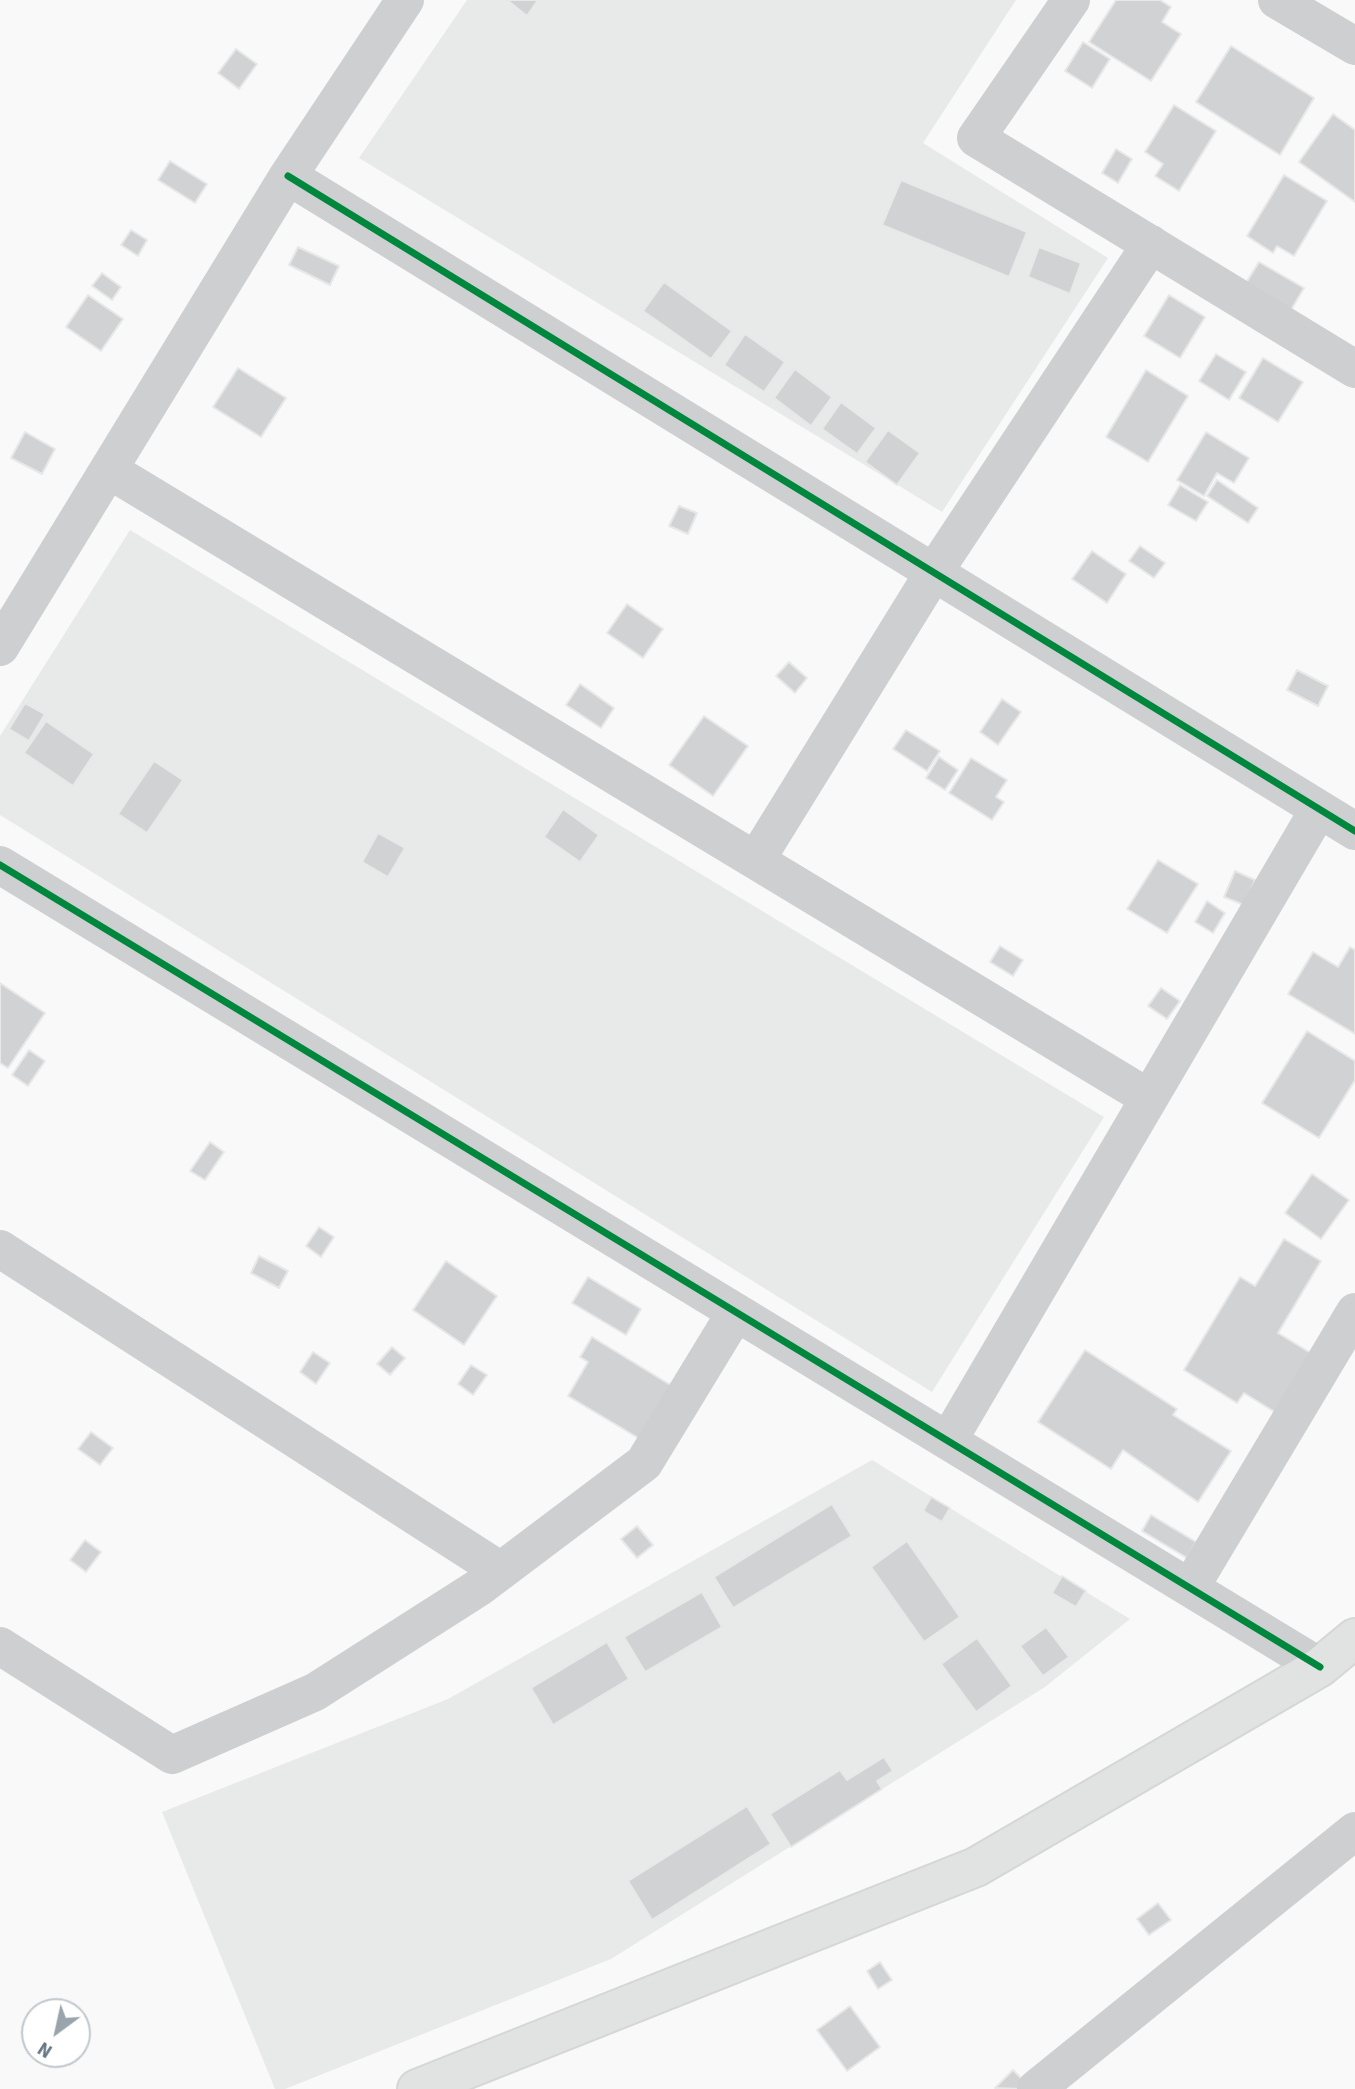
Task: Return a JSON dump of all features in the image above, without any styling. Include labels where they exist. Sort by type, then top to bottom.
[{"type":"main road","points":[[417,2089],[976,1867],[1320,1667],[1355,1638]]},
{"type":"street","points":[[0,647],[288,176],[405,0]]},
{"type":"street","points":[[1071,0],[976,138],[1355,369]]},
{"type":"street","points":[[1277,0],[1355,46]]},
{"type":"street","points":[[288,176],[1355,831]]},
{"type":"street","points":[[755,860],[934,572],[1151,244]]},
{"type":"street","points":[[108,470],[1149,1098]]},
{"type":"street","points":[[948,1441],[1319,808]]},
{"type":"street","points":[[0,865],[1320,1667]]},
{"type":"street","points":[[0,1249],[501,1572]]},
{"type":"street","points":[[0,1646],[172,1755],[315,1692],[501,1572],[644,1463],[737,1312]]},
{"type":"street","points":[[1190,1588],[1355,1312]]},
{"type":"street","points":[[1036,2089],[1355,1830]]},
{"type":"shaded area","points":[[467,0],[1016,0],[923,143],[1108,258],[942,512],[359,158]]},
{"type":"shaded area","points":[[130,530],[1104,1117],[932,1392],[0,815],[0,736]]},
{"type":"shaded area","points":[[872,1460],[1130,1619],[1045,1687],[611,1959],[285,2089],[275,2089],[162,1812],[448,1699]]},
{"type":"building","points":[[507,0],[538,0],[527,16]]},
{"type":"building","points":[[1116,0],[1160,0],[1171,7],[1162,22],[1181,34],[1151,81],[1089,42]]},
{"type":"building","points":[[1083,42],[1110,59],[1092,88],[1065,71]]},
{"type":"building","points":[[1231,46],[1314,98],[1280,155],[1196,102]]},
{"type":"building","points":[[236,49],[257,64],[239,89],[218,73]]},
{"type":"building","points":[[1174,105],[1216,131],[1179,191],[1155,176],[1163,164],[1145,152]]},
{"type":"building","points":[[1333,114],[1355,130],[1355,202],[1299,162]]},
{"type":"building","points":[[1116,149],[1132,159],[1118,183],[1102,173]]},
{"type":"building","points":[[170,161],[207,184],[195,203],[158,180]]},
{"type":"building","points":[[1284,175],[1327,201],[1294,256],[1277,246],[1273,253],[1247,236]]},
{"type":"building","points":[[901,180],[1027,232],[1009,277],[882,225]]},
{"type":"building","points":[[131,230],[147,240],[138,256],[121,245]]},
{"type":"building","points":[[298,247],[339,266],[330,285],[289,265]]},
{"type":"building","points":[[1039,247],[1081,263],[1070,294],[1028,277]]},
{"type":"building","points":[[1259,262],[1304,288],[1291,310],[1246,283]]},
{"type":"building","points":[[102,273],[121,287],[112,300],[92,286]]},
{"type":"building","points":[[664,282],[732,331],[711,359],[643,311]]},
{"type":"building","points":[[88,295],[123,319],[101,351],[66,327]]},
{"type":"building","points":[[1169,295],[1205,317],[1180,358],[1144,336]]},
{"type":"building","points":[[745,334],[785,362],[764,392],[724,365]]},
{"type":"building","points":[[1216,354],[1246,372],[1229,400],[1199,381]]},
{"type":"building","points":[[1263,358],[1303,382],[1278,422],[1239,398]]},
{"type":"building","points":[[238,368],[286,398],[261,437],[213,407]]},
{"type":"building","points":[[795,369],[832,397],[811,426],[774,398]]},
{"type":"building","points":[[1146,370],[1188,396],[1148,462],[1106,437]]},
{"type":"building","points":[[841,402],[876,428],[857,454],[822,429]]},
{"type":"building","points":[[888,430],[920,453],[897,485],[865,462]]},
{"type":"building","points":[[25,432],[55,449],[42,474],[11,458]]},
{"type":"building","points":[[1206,432],[1249,458],[1234,483],[1217,473],[1204,496],[1177,480]]},
{"type":"building","points":[[1217,480],[1258,508],[1248,523],[1207,496]]},
{"type":"building","points":[[1180,485],[1208,502],[1196,521],[1168,505]]},
{"type":"building","points":[[679,506],[697,513],[688,534],[669,526]]},
{"type":"building","points":[[1140,546],[1165,563],[1154,578],[1129,561]]},
{"type":"building","points":[[1092,551],[1126,574],[1107,603],[1072,579]]},
{"type":"building","points":[[627,604],[663,629],[643,658],[607,633]]},
{"type":"building","points":[[789,662],[807,678],[795,693],[776,676]]},
{"type":"building","points":[[1297,670],[1328,686],[1318,706],[1287,690]]},
{"type":"building","points":[[580,684],[614,708],[601,728],[566,705]]},
{"type":"building","points":[[1002,699],[1021,712],[998,745],[980,732]]},
{"type":"building","points":[[25,703],[45,714],[29,741],[9,729]]},
{"type":"building","points":[[704,716],[748,746],[713,796],[669,765]]},
{"type":"building","points":[[46,721],[94,754],[73,786],[24,753]]},
{"type":"building","points":[[906,730],[940,751],[927,771],[893,749]]},
{"type":"building","points":[[939,757],[958,770],[945,790],[926,778]]},
{"type":"building","points":[[971,758],[1007,780],[996,797],[1004,802],[992,820],[949,793]]},
{"type":"building","points":[[154,761],[183,780],[147,833],[118,814]]},
{"type":"building","points":[[563,809],[599,835],[580,862],[544,837]]},
{"type":"building","points":[[378,833],[405,848],[388,877],[362,862]]},
{"type":"building","points":[[1158,860],[1198,884],[1167,933],[1127,909]]},
{"type":"building","points":[[1235,871],[1255,880],[1244,905],[1224,897]]},
{"type":"building","points":[[1207,901],[1225,913],[1213,933],[1195,922]]},
{"type":"building","points":[[1000,946],[1023,960],[1013,976],[990,962]]},
{"type":"building","points":[[1350,947],[1355,950],[1355,1034],[1288,994],[1313,952],[1338,967]]},
{"type":"building","points":[[0,983],[45,1013],[8,1068],[0,1063]]},
{"type":"building","points":[[1161,988],[1180,1001],[1167,1019],[1148,1006]]},
{"type":"building","points":[[1307,1031],[1355,1061],[1355,1080],[1319,1138],[1262,1103]]},
{"type":"building","points":[[29,1050],[45,1061],[28,1086],[12,1075]]},
{"type":"building","points":[[210,1142],[224,1152],[205,1180],[190,1171]]},
{"type":"building","points":[[1312,1174],[1349,1200],[1321,1239],[1285,1213]]},
{"type":"building","points":[[319,1227],[334,1237],[321,1257],[306,1246]]},
{"type":"building","points":[[1284,1239],[1321,1261],[1278,1333],[1314,1355],[1278,1414],[1244,1393],[1237,1403],[1184,1370],[1240,1277],[1255,1286]]},
{"type":"building","points":[[259,1256],[288,1271],[279,1288],[251,1273]]},
{"type":"building","points":[[446,1261],[497,1296],[464,1345],[413,1310]]},
{"type":"building","points":[[588,1277],[641,1309],[626,1335],[572,1303]]},
{"type":"building","points":[[592,1337],[677,1389],[645,1442],[568,1396],[588,1362],[580,1357]]},
{"type":"building","points":[[392,1347],[405,1358],[390,1375],[377,1364]]},
{"type":"building","points":[[1085,1350],[1177,1409],[1173,1415],[1231,1451],[1198,1502],[1123,1450],[1111,1469],[1038,1422]]},
{"type":"building","points":[[313,1352],[330,1363],[316,1384],[300,1372]]},
{"type":"building","points":[[471,1365],[487,1375],[473,1395],[458,1384]]},
{"type":"building","points":[[91,1432],[113,1448],[100,1465],[78,1449]]},
{"type":"building","points":[[931,1497],[950,1508],[942,1522],[923,1511]]},
{"type":"building","points":[[832,1504],[852,1536],[733,1608],[714,1577]]},
{"type":"building","points":[[1151,1515],[1196,1542],[1187,1558],[1142,1531]]},
{"type":"building","points":[[637,1526],[653,1545],[637,1558],[621,1539]]},
{"type":"building","points":[[85,1540],[101,1552],[86,1572],[70,1560]]},
{"type":"building","points":[[907,1541],[960,1617],[924,1642],[871,1567]]},
{"type":"building","points":[[1062,1576],[1086,1591],[1076,1607],[1052,1593]]},
{"type":"building","points":[[702,1592],[722,1627],[645,1672],[624,1637]]},
{"type":"building","points":[[1046,1627],[1069,1657],[1043,1676],[1020,1646]]},
{"type":"building","points":[[977,1638],[1012,1686],[976,1712],[941,1664]]},
{"type":"building","points":[[607,1642],[629,1679],[553,1725],[531,1688]]},
{"type":"building","points":[[884,1757],[893,1771],[877,1781],[882,1789],[791,1847],[770,1814],[840,1770],[847,1780]]},
{"type":"building","points":[[747,1806],[771,1844],[652,1920],[628,1881]]},
{"type":"building","points":[[1158,1903],[1171,1920],[1149,1935],[1137,1919]]},
{"type":"building","points":[[880,1962],[892,1980],[878,1989],[867,1971]]},
{"type":"building","points":[[850,2006],[880,2047],[847,2071],[817,2030]]},
{"type":"building","points":[[1013,2070],[1027,2084],[1022,2089],[995,2088]]},
{"type":"cycle path","points":[[288,176],[1355,831]]},
{"type":"cycle path","points":[[0,865],[1320,1667]]}]
